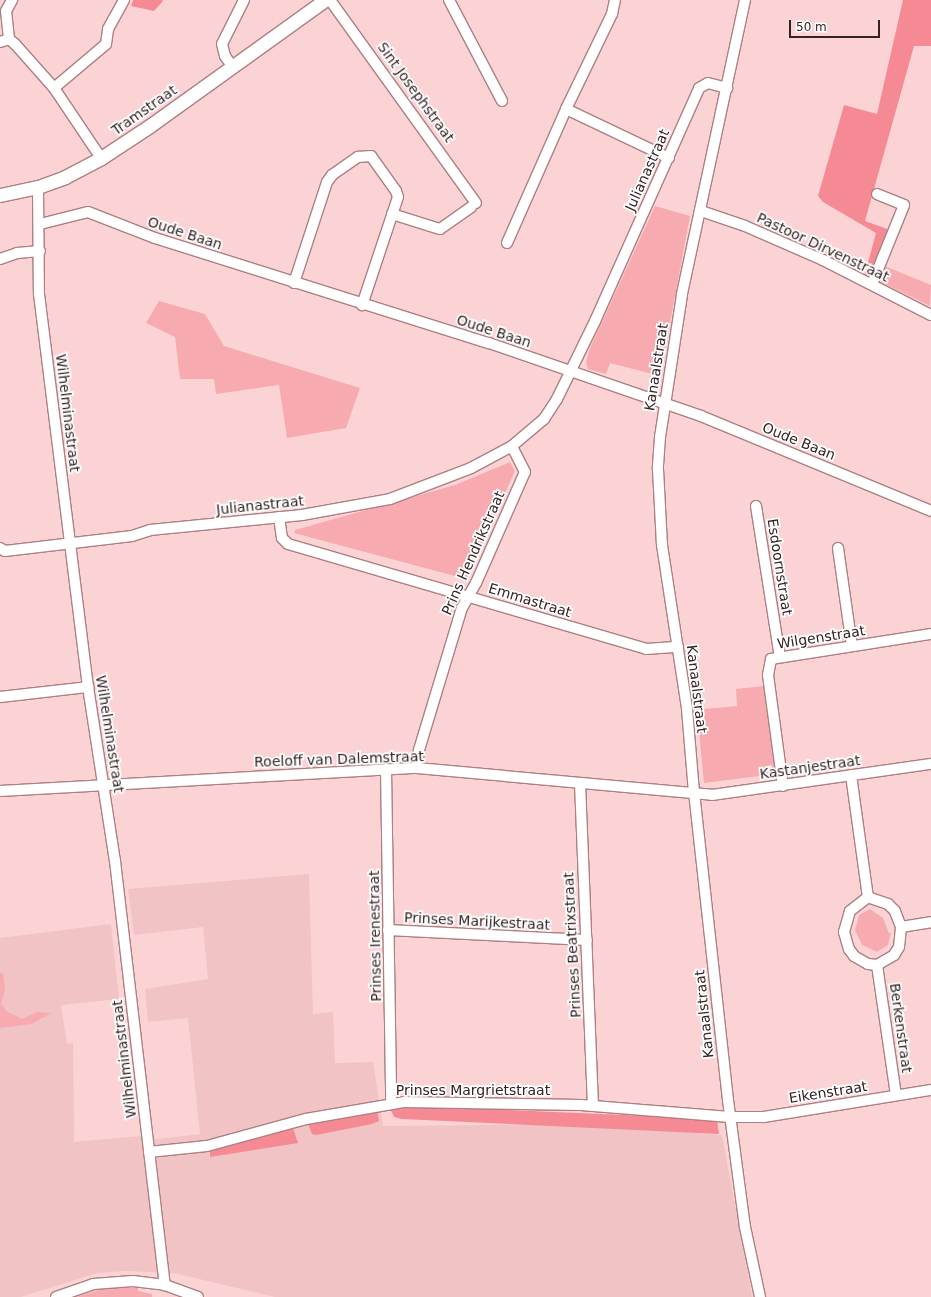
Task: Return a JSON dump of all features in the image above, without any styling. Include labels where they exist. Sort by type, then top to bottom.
[{"type":"street","points":[[12,0],[6,11],[4,40],[54,88],[101,158]]},
{"type":"street","points":[[54,88],[106,44],[108,29],[124,0]]},
{"type":"street","points":[[244,0],[222,44],[225,56],[232,66],[325,0]]},
{"type":"street","name":"Sint Josephstraat","points":[[330,0],[474,205],[440,229],[392,214]]},
{"type":"street","points":[[449,0],[502,101]]},
{"type":"street","points":[[507,243],[566,109],[612,14],[615,0]]},
{"type":"street","points":[[727,88],[745,0]]},
{"type":"street","name":"Tramstraat","points":[[0,195],[38,187],[65,177],[101,158],[152,125],[232,66]]},
{"type":"street","name":"Julianastraat","points":[[572,372],[699,88],[708,83],[727,88]]},
{"type":"street","name":"Kanaalstraat","points":[[727,88],[682,295],[664,404],[658,468],[658,511],[687,709],[694,792],[730,1117],[745,1226],[760,1297]]},
{"type":"street","points":[[566,109],[669,158]]},
{"type":"street","points":[[294,283],[327,182],[332,174],[358,157],[371,156],[396,191],[398,197],[362,305]]},
{"type":"street","name":"Wilhelminastraat","points":[[38,187],[40,224],[40,294],[88,686],[104,784],[165,1285]]},
{"type":"street","points":[[872,284],[904,205],[877,194]]},
{"type":"street","name":"Pastoor Dirvenstraat","points":[[701,211],[745,226],[823,260],[931,314]]},
{"type":"street","name":"Oude Baan","points":[[40,224],[88,212],[155,238],[362,305],[489,343],[701,416],[931,511]]},
{"type":"street","points":[[0,259],[17,253],[40,251]]},
{"type":"street","points":[[512,446],[544,418],[572,372]]},
{"type":"street","name":"Julianastraat","points":[[0,548],[5,551],[132,536],[150,530],[278,517],[302,516],[390,499],[471,468],[512,446]]},
{"type":"street","name":"Prins Hendrikstraat","points":[[417,768],[419,750],[462,608],[525,472],[512,446]]},
{"type":"street","name":"Esdoornstraat","points":[[756,506],[780,657]]},
{"type":"street","name":"Emmastraat","points":[[278,517],[282,538],[288,544],[646,649],[678,647]]},
{"type":"street","points":[[838,548],[852,646]]},
{"type":"street","name":"Wilgenstraat","points":[[783,786],[768,674],[771,659],[931,634]]},
{"type":"street","points":[[0,697],[88,686]]},
{"type":"street","name":"Kastanjestraat","points":[[694,792],[712,794],[783,786],[931,764]]},
{"type":"street","name":"Roeloff van Dalemstraat","points":[[0,791],[104,784],[417,768],[694,792]]},
{"type":"street","name":"Prinses Irenestraat","points":[[386,769],[391,1103]]},
{"type":"street","points":[[850,775],[868,897]]},
{"type":"street","name":"Prinses Beatrixstraat","points":[[580,783],[593,1106]]},
{"type":"street","points":[[868,897],[888,904],[895,911],[901,927],[901,940],[896,951],[887,961],[877,965],[864,962],[854,956],[849,949],[844,932],[850,911],[868,897]]},
{"type":"street","points":[[901,927],[931,922]]},
{"type":"street","name":"Prinses Marijkestraat","points":[[388,930],[587,940]]},
{"type":"street","name":"Berkenstraat","points":[[877,965],[896,1096]]},
{"type":"street","name":"Eikenstraat","points":[[730,1117],[764,1117],[931,1090]]},
{"type":"street","name":"Prinses Margrietstraat","points":[[148,1152],[207,1146],[278,1126],[391,1103],[593,1106],[730,1117]]},
{"type":"street","points":[[56,1297],[105,1282],[133,1281],[165,1285],[198,1297]]},
{"type":"shaded area","points":[[133,0],[163,1],[154,11],[131,6]]},
{"type":"shaded area","points":[[903,0],[931,0],[931,46],[914,46],[865,221],[893,231],[877,280],[865,274],[876,233],[823,202],[818,196],[844,105],[877,114]]},
{"type":"shaded area","points":[[655,206],[690,216],[660,376],[610,363],[606,374],[588,369],[586,362],[590,348]]},
{"type":"shaded area","points":[[882,265],[931,285],[930,306],[877,280]]},
{"type":"shaded area","points":[[159,301],[205,314],[224,346],[360,388],[346,428],[287,438],[279,385],[216,394],[214,379],[180,379],[175,337],[146,323]]},
{"type":"shaded area","points":[[510,462],[515,471],[466,579],[294,533],[295,530],[455,485]]},
{"type":"shaded area","points":[[764,686],[776,774],[704,783],[696,701],[703,700],[704,709],[737,706],[736,689]]},
{"type":"shaded area","points":[[309,874],[313,1014],[333,1012],[335,1063],[373,1062],[383,1126],[591,1124],[722,1135],[752,1297],[275,1297],[174,1273],[126,1271],[97,1273],[21,1297],[0,1297],[0,938],[111,924],[119,999],[61,1005],[67,1044],[73,1043],[74,1142],[140,1136],[158,1139],[200,1134],[188,1018],[148,1022],[145,989],[208,979],[203,927],[134,935],[128,889]]},
{"type":"shaded area","points":[[870,909],[883,918],[889,933],[891,933],[888,945],[877,952],[862,945],[855,930],[859,915]]},
{"type":"shaded area","points":[[0,973],[3,973],[5,991],[1,1003],[6,1011],[22,1019],[37,1012],[51,1013],[32,1024],[0,1028]]},
{"type":"shaded area","points":[[411,1106],[717,1120],[719,1134],[402,1119],[394,1117],[390,1108]]},
{"type":"shaded area","points":[[377,1110],[379,1121],[372,1124],[316,1135],[312,1134],[308,1124]]},
{"type":"shaded area","points":[[293,1128],[298,1143],[210,1157],[210,1150]]},
{"type":"shaded area","points":[[105,1288],[138,1288],[138,1291],[152,1294],[152,1297],[76,1297]]}]
